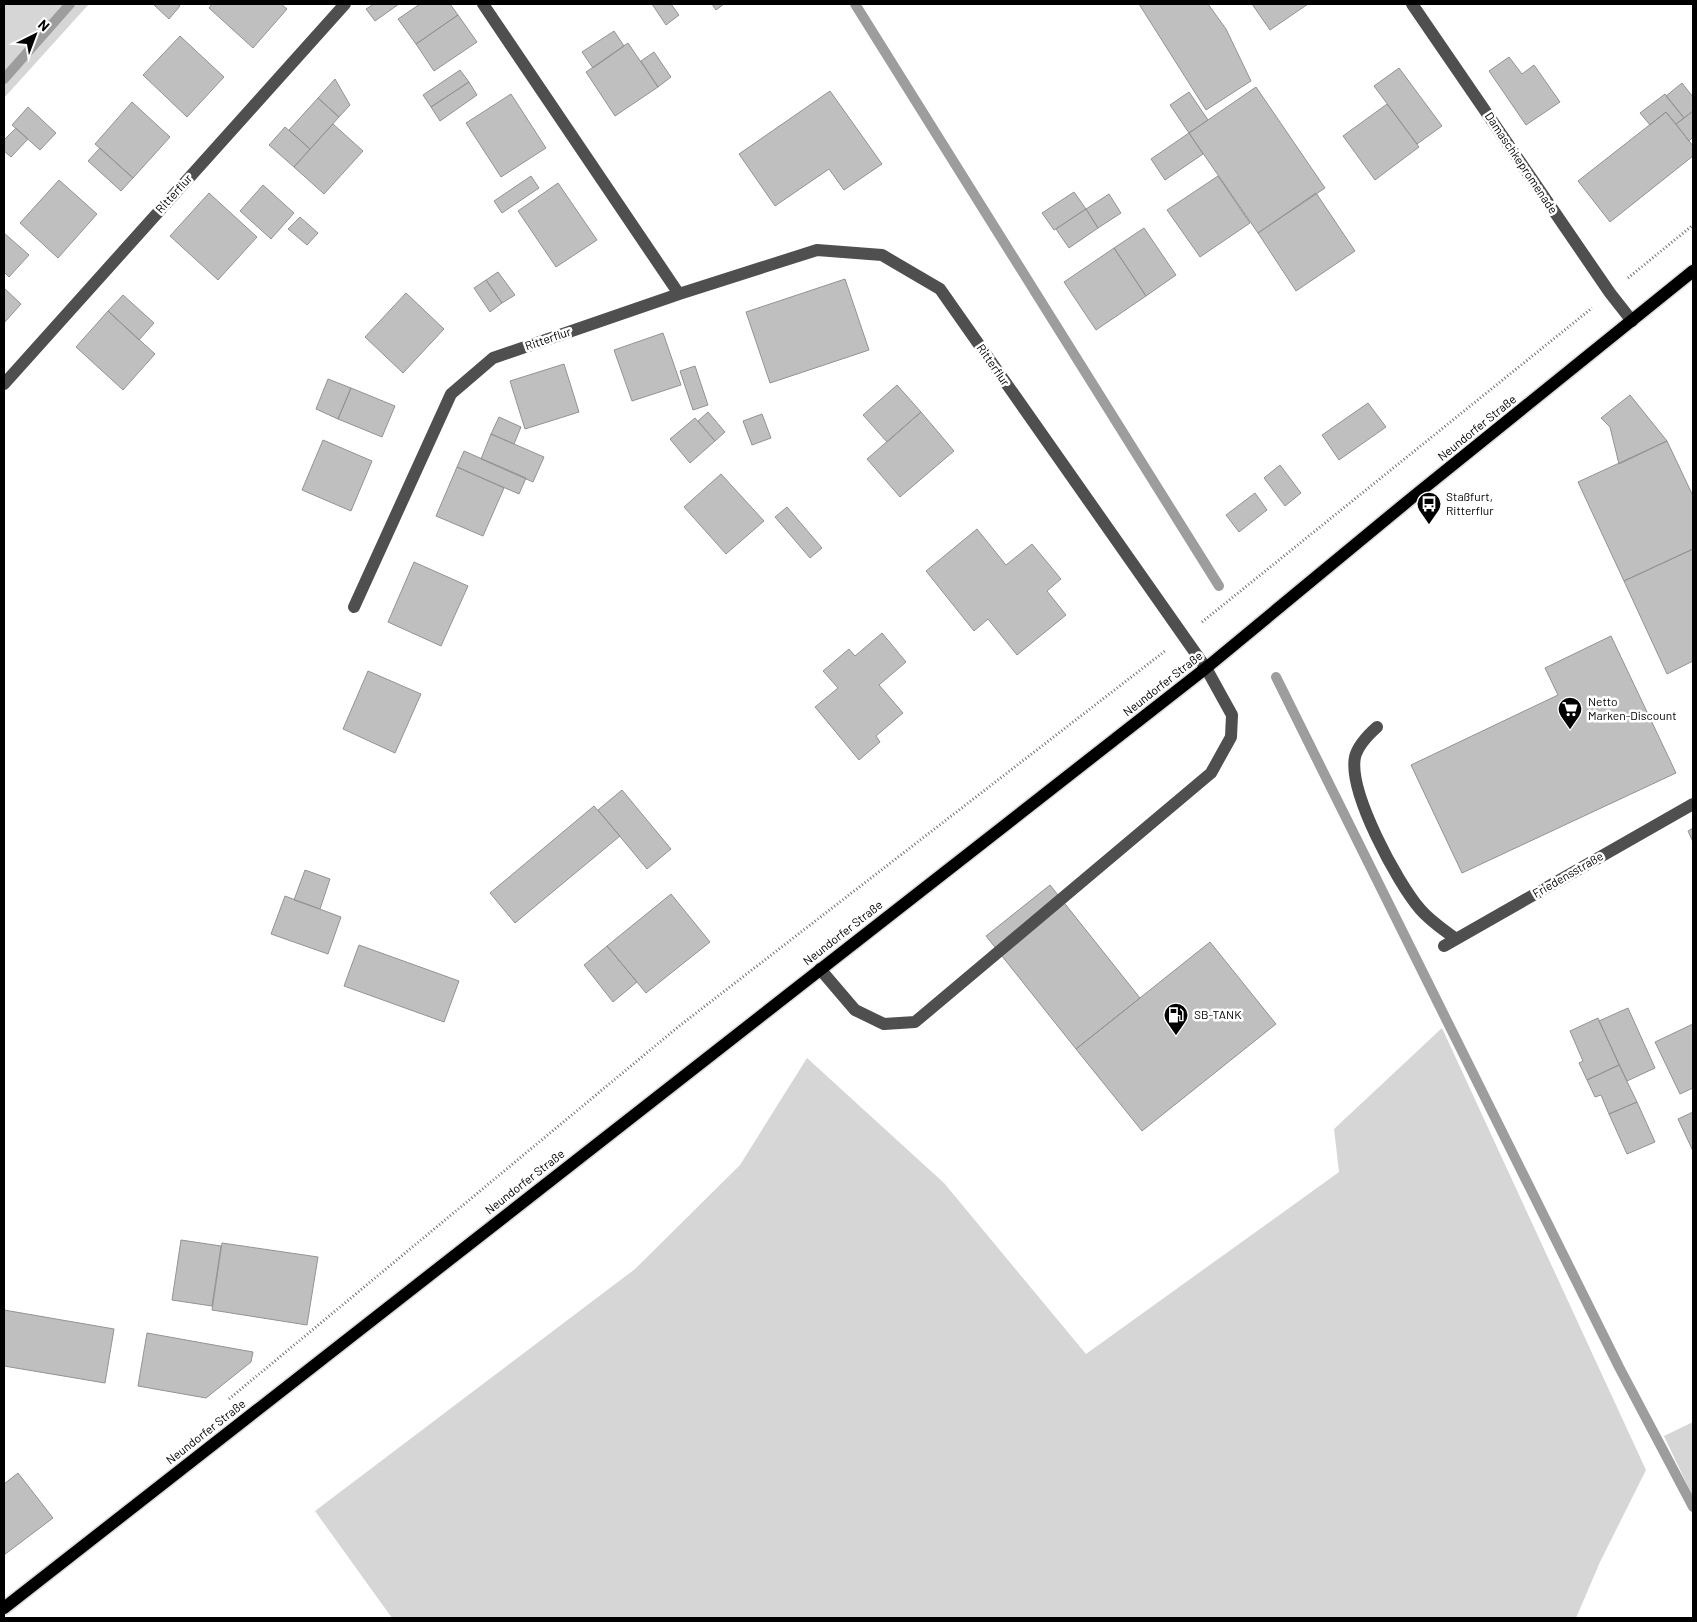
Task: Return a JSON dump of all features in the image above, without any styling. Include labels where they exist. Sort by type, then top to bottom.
[{"type":"main road","name":"Neundorfer Straße","points":[[4,1608],[1206,668],[1408,501],[1693,271]]},
{"type":"street","name":"Ritterflur","points":[[4,384],[345,4]]},
{"type":"street","points":[[483,4],[679,294]]},
{"type":"street","name":"Damaschkepromenade","points":[[1412,4],[1610,293],[1632,321]]},
{"type":"street","name":"Ritterflur","points":[[354,607],[451,394],[493,358],[679,294],[817,250],[882,255],[940,289],[1206,668],[1232,715],[1231,737],[1211,774],[915,1022],[884,1024],[855,1010],[820,969]]},
{"type":"street","points":[[1377,727],[1365,737],[1355,756],[1354,778],[1366,811],[1402,886],[1422,912],[1456,939]]},
{"type":"street","name":"Friedensstraße","points":[[1444,946],[1693,804]]},
{"type":"path","points":[[226,1401],[678,1027],[1183,637],[1693,225]]},
{"type":"shaded area","points":[[4,4],[89,4],[4,98]]},
{"type":"shaded area","points":[[1442,1028],[1646,1470],[1600,1562],[1576,1618],[392,1618],[315,1511],[635,1269],[740,1165],[807,1058],[944,1183],[1086,1354],[1339,1172],[1334,1129]]},
{"type":"shaded area","points":[[1693,1422],[1693,1497],[1664,1436]]},
{"type":"building","points":[[153,4],[177,4],[180,6],[169,19]]},
{"type":"building","points":[[212,4],[281,4],[287,9],[253,48],[209,8]]},
{"type":"building","points":[[374,4],[399,4],[375,21],[366,9]]},
{"type":"building","points":[[420,4],[450,4],[458,15],[416,44],[398,19]]},
{"type":"building","points":[[652,4],[671,4],[679,15],[666,25]]},
{"type":"building","points":[[712,4],[724,4],[716,10]]},
{"type":"building","points":[[1139,4],[1208,4],[1226,29],[1251,81],[1206,110]]},
{"type":"building","points":[[1252,4],[1308,4],[1270,30]]},
{"type":"building","points":[[458,15],[477,42],[434,71],[416,44]]},
{"type":"building","points":[[614,31],[624,46],[593,68],[582,52]]},
{"type":"building","points":[[180,36],[224,77],[187,117],[143,75]]},
{"type":"building","points":[[628,43],[658,87],[615,116],[586,72]]},
{"type":"building","points":[[654,52],[671,77],[658,87],[641,61]]},
{"type":"building","points":[[1509,57],[1522,74],[1534,65],[1560,102],[1526,125],[1489,71]]},
{"type":"building","points":[[1399,68],[1442,126],[1417,144],[1374,86]]},
{"type":"building","points":[[460,70],[469,82],[431,107],[423,95]]},
{"type":"building","points":[[335,79],[350,105],[339,117],[318,98]]},
{"type":"building","points":[[469,82],[477,95],[440,121],[431,107]]},
{"type":"building","points":[[1682,83],[1693,97],[1693,111],[1684,118],[1666,96]]},
{"type":"building","points":[[1256,87],[1325,188],[1258,233],[1189,133]]},
{"type":"building","points":[[830,91],[882,164],[844,190],[829,169],[775,206],[739,154]]},
{"type":"building","points":[[1189,92],[1208,120],[1189,133],[1170,105]]},
{"type":"building","points":[[511,94],[546,148],[501,177],[466,123]]},
{"type":"building","points":[[1665,94],[1684,118],[1676,124],[1666,112],[1650,125],[1640,113]]},
{"type":"building","points":[[318,98],[339,117],[310,149],[289,130]]},
{"type":"building","points":[[132,102],[170,137],[133,178],[95,144]]},
{"type":"building","points":[[1387,104],[1419,147],[1375,180],[1343,136]]},
{"type":"building","points":[[28,107],[56,133],[40,150],[12,125]]},
{"type":"building","points":[[1693,111],[1693,137],[1689,141],[1676,124]]},
{"type":"building","points":[[1666,112],[1693,146],[1693,156],[1610,222],[1578,181]]},
{"type":"building","points":[[333,124],[363,151],[324,194],[294,167]]},
{"type":"building","points":[[285,127],[310,149],[294,167],[269,145]]},
{"type":"building","points":[[16,128],[28,139],[11,157],[4,151],[4,140]]},
{"type":"building","points":[[1189,133],[1203,154],[1165,180],[1151,159]]},
{"type":"building","points":[[100,148],[133,178],[121,191],[88,161]]},
{"type":"building","points":[[531,176],[539,188],[502,213],[494,201]]},
{"type":"building","points":[[1218,176],[1250,223],[1200,257],[1167,210]]},
{"type":"building","points":[[59,180],[97,214],[58,258],[20,223]]},
{"type":"building","points":[[558,183],[597,240],[556,267],[518,211]]},
{"type":"building","points":[[263,185],[294,213],[271,239],[240,211]]},
{"type":"building","points":[[1074,192],[1086,209],[1054,230],[1042,213]]},
{"type":"building","points":[[209,193],[257,237],[218,280],[170,236]]},
{"type":"building","points":[[1316,193],[1355,251],[1296,291],[1258,233]]},
{"type":"building","points":[[1109,194],[1121,213],[1098,228],[1086,209]]},
{"type":"building","points":[[1086,209],[1098,228],[1069,248],[1056,229]]},
{"type":"building","points":[[300,217],[318,233],[307,245],[288,229]]},
{"type":"building","points":[[1144,228],[1176,275],[1146,296],[1114,248]]},
{"type":"building","points":[[4,233],[29,255],[9,277],[4,272]]},
{"type":"building","points":[[1114,248],[1146,296],[1096,330],[1064,282]]},
{"type":"building","points":[[498,272],[515,295],[502,303],[486,280]]},
{"type":"building","points":[[845,279],[869,350],[770,383],[746,312]]},
{"type":"building","points":[[486,280],[502,303],[490,312],[474,288]]},
{"type":"building","points":[[4,288],[21,304],[4,323]]},
{"type":"building","points":[[406,293],[444,329],[403,373],[365,337]]},
{"type":"building","points":[[123,295],[154,323],[139,340],[108,311]]},
{"type":"building","points":[[108,311],[155,354],[123,390],[76,347]]},
{"type":"building","points":[[663,333],[681,385],[632,401],[614,350]]},
{"type":"building","points":[[564,364],[579,412],[525,429],[510,381]]},
{"type":"building","points":[[695,366],[708,405],[693,410],[680,371]]},
{"type":"building","points":[[328,379],[351,388],[338,419],[316,409]]},
{"type":"building","points":[[897,385],[921,412],[887,442],[863,415]]},
{"type":"building","points":[[351,388],[395,406],[382,437],[338,419]]},
{"type":"building","points":[[1630,395],[1667,441],[1619,464],[1610,427],[1601,418]]},
{"type":"building","points":[[1368,403],[1386,427],[1339,460],[1322,435]]},
{"type":"building","points":[[708,412],[725,432],[715,441],[698,421]]},
{"type":"building","points":[[921,412],[954,451],[900,497],[867,459]]},
{"type":"building","points":[[762,414],[771,438],[752,445],[743,421]]},
{"type":"building","points":[[499,417],[521,427],[514,444],[491,434]]},
{"type":"building","points":[[695,418],[715,441],[690,463],[670,439]]},
{"type":"building","points":[[491,434],[544,457],[533,482],[481,459]]},
{"type":"building","points":[[323,440],[372,461],[351,511],[302,490]]},
{"type":"building","points":[[1667,441],[1693,496],[1693,549],[1624,581],[1578,482]]},
{"type":"building","points":[[464,451],[526,478],[519,494],[457,467]]},
{"type":"building","points":[[1280,465],[1301,493],[1285,506],[1264,478]]},
{"type":"building","points":[[457,467],[504,488],[483,536],[436,516]]},
{"type":"building","points":[[721,474],[764,521],[726,554],[684,507]]},
{"type":"building","points":[[1255,493],[1267,510],[1239,532],[1226,515]]},
{"type":"building","points":[[787,507],[822,548],[810,558],[775,517]]},
{"type":"building","points":[[977,529],[1006,565],[1032,544],[1061,579],[1047,591],[1066,615],[1017,655],[988,619],[974,631],[926,571]]},
{"type":"building","points":[[1693,549],[1693,661],[1667,674],[1624,581]]},
{"type":"building","points":[[414,562],[468,586],[441,646],[388,622]]},
{"type":"building","points":[[882,633],[906,662],[879,685],[903,713],[876,736],[880,742],[859,760],[815,707],[838,688],[823,671],[849,649],[855,656]]},
{"type":"building","name":"Netto Marken-Discount","points":[[1611,636],[1676,773],[1462,873],[1411,765],[1558,695],[1545,668]]},
{"type":"building","points":[[368,671],[421,694],[395,753],[343,729]]},
{"type":"building","points":[[622,790],[671,849],[647,869],[598,810]]},
{"type":"building","points":[[594,806],[620,836],[515,923],[490,893]]},
{"type":"building","points":[[1693,828],[1693,842],[1688,831]]},
{"type":"building","points":[[305,870],[330,879],[320,909],[294,900]]},
{"type":"building","points":[[1050,885],[1140,998],[1076,1049],[986,936]]},
{"type":"building","points":[[671,894],[710,942],[646,993],[607,946]]},
{"type":"building","points":[[285,896],[341,917],[328,954],[271,934]]},
{"type":"building","name":"SB-TANK","points":[[1210,942],[1276,1024],[1142,1131],[1076,1049]]},
{"type":"building","points":[[359,945],[459,981],[444,1022],[344,986]]},
{"type":"building","points":[[607,946],[637,982],[613,1002],[584,965]]},
{"type":"building","points":[[1628,1008],[1655,1068],[1627,1081],[1599,1021]]},
{"type":"building","points":[[1598,1018],[1619,1065],[1587,1080],[1579,1063],[1583,1061],[1570,1031]]},
{"type":"building","points":[[1693,1024],[1693,1088],[1680,1094],[1655,1042]]},
{"type":"building","points":[[1619,1065],[1637,1102],[1609,1114],[1601,1095],[1595,1097],[1587,1080]]},
{"type":"building","points":[[1637,1102],[1655,1142],[1627,1154],[1609,1114]]},
{"type":"building","points":[[1693,1112],[1693,1151],[1678,1119]]},
{"type":"building","points":[[181,1240],[221,1246],[212,1306],[172,1300]]},
{"type":"building","points":[[222,1243],[318,1257],[307,1325],[212,1310]]},
{"type":"building","points":[[4,1310],[114,1329],[105,1383],[4,1366]]},
{"type":"building","points":[[147,1333],[253,1352],[251,1362],[206,1398],[138,1386]]},
{"type":"building","points":[[18,1473],[53,1518],[4,1555],[4,1484]]},
{"type":"waterway","points":[[4,79],[70,4]]},
{"type":"waterway","points":[[855,4],[1219,586]]},
{"type":"waterway","points":[[1276,677],[1619,1367],[1693,1507]]},
{"type":"place","name":"Staßfurt, Ritterflur","points":[[1429,525]]},
{"type":"place","name":"Netto Marken-Discount","points":[[1570,730]]},
{"type":"place","name":"SB-TANK","points":[[1176,1036]]}]
